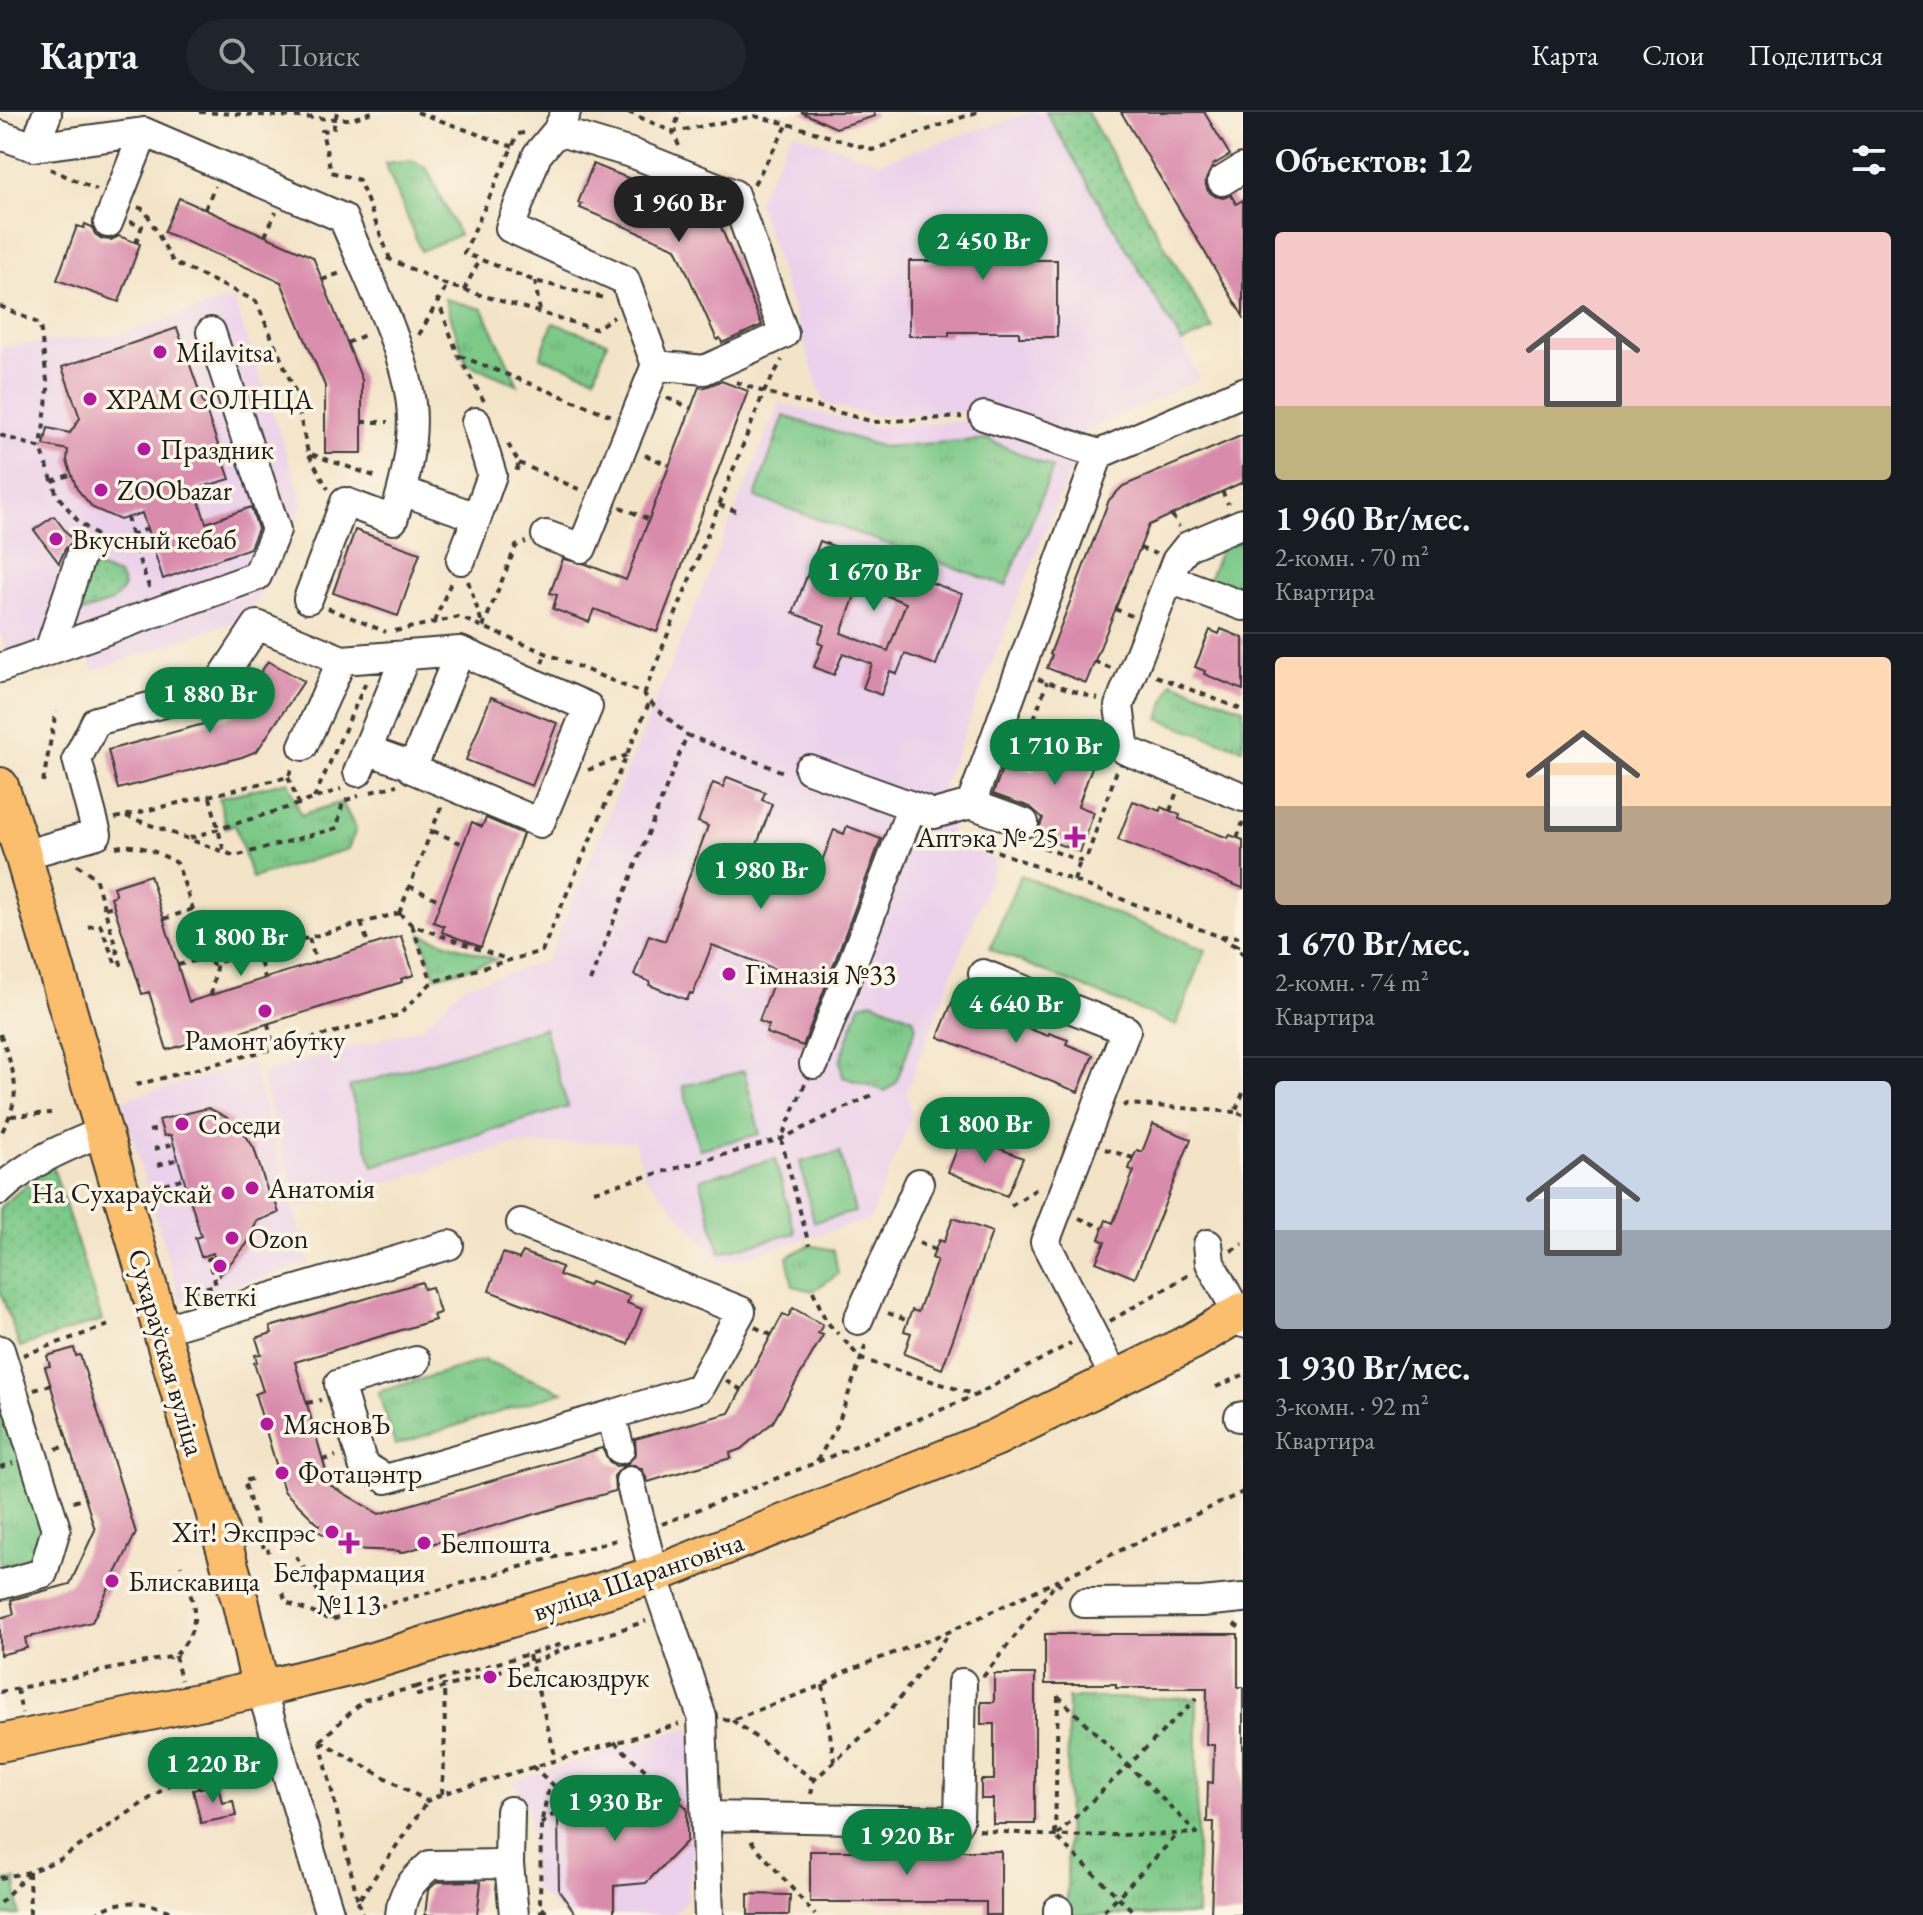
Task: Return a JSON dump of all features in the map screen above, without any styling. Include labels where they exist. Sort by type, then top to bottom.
[{"type":"main road","name":"Сухараўская вуліца","points":[[0,786],[23,855],[241,1604],[261,1689]]},
{"type":"main road","name":"вуліца Шаранговіча","points":[[12,1730],[261,1689],[356,1666],[654,1575],[995,1438],[1241,1316]]},
{"type":"street","points":[[34,147],[47,114]]},
{"type":"street","points":[[546,535],[582,548],[656,365],[625,280],[510,228],[537,155],[562,121],[734,194],[784,334],[704,370],[656,365]]},
{"type":"street","points":[[108,223],[144,132]]},
{"type":"street","points":[[0,135],[34,147],[144,132],[343,218],[403,368],[411,404],[411,421],[402,491],[393,520],[345,502],[308,599]]},
{"type":"street","points":[[0,668],[257,576],[276,530],[211,332]]},
{"type":"street","points":[[984,416],[1099,454],[1243,392]]},
{"type":"street","points":[[461,560],[492,475],[476,422]]},
{"type":"street","points":[[971,804],[1099,454]]},
{"type":"street","points":[[402,491],[477,517]]},
{"type":"street","points":[[1243,523],[1188,546],[1176,561],[1119,706],[1125,750],[1243,797]]},
{"type":"street","points":[[49,651],[81,555]]},
{"type":"street","points":[[1170,579],[1243,606]]},
{"type":"street","points":[[23,855],[97,834],[77,759],[96,721],[214,690],[257,625],[342,660],[460,651],[588,707],[540,823],[412,769],[412,774]]},
{"type":"street","points":[[412,774],[460,651]]},
{"type":"street","points":[[406,655],[354,774],[412,774]]},
{"type":"street","points":[[303,746],[342,660]]},
{"type":"street","points":[[799,772],[934,814],[971,804],[1034,831]]},
{"type":"street","points":[[814,1064],[912,806]]},
{"type":"street","points":[[983,974],[1126,1030],[1045,1242],[1116,1380]]},
{"type":"street","points":[[0,1190],[18,1172],[102,1132]]},
{"type":"street","points":[[858,1320],[919,1183]]},
{"type":"street","points":[[416,1361],[339,1384],[363,1465],[386,1479],[699,1388],[741,1311],[521,1223]]},
{"type":"street","points":[[161,1330],[449,1245]]},
{"type":"street","points":[[1209,1253],[1241,1316]]},
{"type":"street","points":[[0,1585],[43,1573],[56,1529],[2,1356]]},
{"type":"street","points":[[611,1415],[620,1449]]},
{"type":"street","points":[[630,1481],[654,1575],[702,1717],[717,1816],[709,1915]]},
{"type":"street","points":[[1084,1603],[1202,1602],[1243,1598]]},
{"type":"street","points":[[717,1816],[959,1821],[962,1684]]},
{"type":"street","points":[[261,1689],[330,1915]]},
{"type":"street","points":[[510,1811],[509,1864],[527,1911]]},
{"type":"street","points":[[400,1915],[401,1902],[409,1883],[430,1865],[509,1864]]},
{"type":"path","points":[[199,112],[337,119],[352,119],[372,112]]},
{"type":"path","points":[[337,112],[333,130],[322,131],[331,172],[359,180],[390,259]]},
{"type":"path","points":[[417,112],[537,155]]},
{"type":"path","points":[[628,112],[673,132],[754,116],[872,150],[977,112]]},
{"type":"path","points":[[673,132],[680,112]]},
{"type":"path","points":[[357,252],[390,259],[447,285],[595,329]]},
{"type":"path","points":[[464,290],[480,259]]},
{"type":"path","points":[[535,281],[540,312]]},
{"type":"path","points":[[403,368],[437,298],[447,285]]},
{"type":"path","points":[[0,306],[40,324],[48,389],[41,448],[57,495],[78,521],[112,548],[135,549]]},
{"type":"path","points":[[458,355],[632,424]]},
{"type":"path","points":[[704,370],[764,392],[874,422],[984,416]]},
{"type":"path","points":[[644,694],[764,392]]},
{"type":"path","points":[[0,435],[41,448]]},
{"type":"path","points":[[519,463],[602,499]]},
{"type":"path","points":[[52,481],[72,474]]},
{"type":"path","points":[[719,505],[736,511]]},
{"type":"path","points":[[127,517],[135,549],[159,610]]},
{"type":"path","points":[[131,535],[147,529]]},
{"type":"path","points":[[461,560],[483,627],[516,546],[546,535]]},
{"type":"path","points":[[434,622],[461,560]]},
{"type":"path","points":[[539,670],[546,653]]},
{"type":"path","points":[[314,798],[377,657]]},
{"type":"path","points":[[1136,668],[1243,710]]},
{"type":"path","points":[[1019,672],[1119,706]]},
{"type":"path","points":[[1021,756],[1047,682]]},
{"type":"path","points":[[136,1085],[399,1015],[432,982],[542,951],[650,701]]},
{"type":"path","points":[[43,782],[56,711]]},
{"type":"path","points":[[1030,730],[1047,735]]},
{"type":"path","points":[[590,981],[687,735],[799,772]]},
{"type":"path","points":[[299,804],[288,777],[303,746]]},
{"type":"path","points":[[992,746],[1030,759],[1026,769]]},
{"type":"path","points":[[1074,881],[1080,861],[1087,857],[1125,750]]},
{"type":"path","points":[[576,774],[627,755]]},
{"type":"path","points":[[187,839],[299,804],[354,774]]},
{"type":"path","points":[[126,816],[235,856],[337,828],[354,774]]},
{"type":"path","points":[[343,801],[412,774]]},
{"type":"path","points":[[93,822],[288,777]]},
{"type":"path","points":[[210,797],[224,852]]},
{"type":"path","points":[[399,913],[443,802]]},
{"type":"path","points":[[1237,838],[1243,822]]},
{"type":"path","points":[[432,831],[463,844]]},
{"type":"path","points":[[1043,847],[1034,831],[1019,838],[1080,861]]},
{"type":"path","points":[[950,833],[1243,948]]},
{"type":"path","points":[[989,848],[992,839]]},
{"type":"path","points":[[1084,839],[1092,842]]},
{"type":"path","points":[[112,848],[126,845],[158,852],[177,863],[212,964],[399,913]]},
{"type":"path","points":[[79,867],[95,877],[121,964],[116,965],[100,924],[88,927]]},
{"type":"path","points":[[409,886],[441,901]]},
{"type":"path","points":[[105,908],[114,906]]},
{"type":"path","points":[[164,919],[193,909]]},
{"type":"path","points":[[399,913],[412,925],[511,960]]},
{"type":"path","points":[[110,924],[119,921]]},
{"type":"path","points":[[361,923],[369,946]]},
{"type":"path","points":[[412,925],[432,982]]},
{"type":"path","points":[[1218,936],[1243,937]]},
{"type":"path","points":[[1218,936],[1243,955]]},
{"type":"path","points":[[308,938],[316,962]]},
{"type":"path","points":[[257,951],[265,978]]},
{"type":"path","points":[[178,965],[210,957]]},
{"type":"path","points":[[211,995],[217,962]]},
{"type":"path","points":[[268,1024],[274,1048]]},
{"type":"path","points":[[0,1034],[16,1077],[11,1116],[0,1135]]},
{"type":"path","points":[[809,1245],[781,1139],[814,1064]]},
{"type":"path","points":[[1243,1093],[1235,1112],[1243,1115]]},
{"type":"path","points":[[594,1191],[781,1139],[874,1094]]},
{"type":"path","points":[[11,1116],[51,1113]]},
{"type":"path","points":[[149,1131],[162,1128]]},
{"type":"path","points":[[1084,1142],[1133,1158]]},
{"type":"path","points":[[154,1149],[174,1144]]},
{"type":"path","points":[[158,1165],[178,1159]]},
{"type":"path","points":[[164,1184],[184,1178]]},
{"type":"path","points":[[167,1196],[188,1190]]},
{"type":"path","points":[[283,1593],[286,1602],[331,1620],[643,1531],[976,1395],[1092,1331],[1209,1253],[1243,1244]]},
{"type":"path","points":[[194,1290],[216,1285],[213,1266],[208,1259],[214,1257]]},
{"type":"path","points":[[815,1463],[838,1424],[870,1331],[858,1320]]},
{"type":"path","points":[[2,1356],[112,1324]]},
{"type":"path","points":[[861,1359],[976,1395]]},
{"type":"path","points":[[1216,1387],[1243,1375]]},
{"type":"path","points":[[252,1479],[244,1481],[265,1552],[270,1550]]},
{"type":"path","points":[[358,1901],[427,1801],[442,1794],[702,1717],[732,1720],[951,1631],[1243,1492]]},
{"type":"path","points":[[296,1556],[331,1612],[331,1620]]},
{"type":"path","points":[[0,1692],[175,1656],[190,1639],[196,1618],[181,1565]]},
{"type":"path","points":[[1057,1582],[1084,1603]]},
{"type":"path","points":[[962,1684],[984,1676],[1057,1582]]},
{"type":"path","points":[[416,1687],[418,1695],[668,1615]]},
{"type":"path","points":[[806,1816],[814,1780],[889,1712],[951,1631]]},
{"type":"path","points":[[320,1741],[364,1700],[559,1645],[561,1650]]},
{"type":"path","points":[[529,1655],[556,1759]]},
{"type":"path","points":[[175,1656],[182,1684]]},
{"type":"path","points":[[442,1794],[443,1680]]},
{"type":"path","points":[[823,1685],[834,1761]]},
{"type":"path","points":[[12,1730],[17,1689]]},
{"type":"path","points":[[959,1821],[975,1830],[1055,1836],[1197,1833],[1058,1696],[1055,1836],[1137,1915]]},
{"type":"path","points":[[1055,1836],[1197,1698]]},
{"type":"path","points":[[732,1720],[814,1780]]},
{"type":"path","points":[[171,1784],[195,1738],[216,1764]]},
{"type":"path","points":[[320,1741],[427,1801]]},
{"type":"path","points":[[320,1741],[362,1915]]},
{"type":"path","points":[[614,1742],[662,1785],[717,1816],[815,1915]]},
{"type":"path","points":[[0,1878],[29,1872],[59,1860],[171,1784],[196,1772],[216,1764],[258,1755]]},
{"type":"path","points":[[532,1766],[571,1801]]},
{"type":"path","points":[[196,1772],[199,1788]]},
{"type":"path","points":[[527,1911],[550,1783]]},
{"type":"path","points":[[541,1824],[571,1801],[582,1785],[662,1785]]},
{"type":"path","points":[[1100,1915],[1178,1834]]},
{"type":"path","points":[[0,1903],[29,1872]]},
{"type":"path","points":[[29,1872],[30,1915]]},
{"type":"path","points":[[95,1915],[126,1902],[151,1904],[177,1915]]},
{"type":"path","points":[[527,1911],[542,1915]]},
{"type":"path","points":[[527,1911],[549,1915]]},
{"type":"shaded area","points":[[1033,112],[1046,112],[1182,343],[1199,379],[1087,430],[1081,443],[985,412],[876,416],[824,404],[757,200],[793,132],[879,162]]},
{"type":"shaded area","points":[[233,298],[303,502],[273,574],[246,617],[94,671],[84,645],[15,671],[0,635],[1,346],[121,334]]},
{"type":"shaded area","name":"Гімназія №33","points":[[780,403],[875,427],[983,420],[1077,452],[941,790],[955,819],[947,841],[997,860],[906,1093],[912,1116],[870,1219],[723,1263],[646,1177],[634,1141],[512,1145],[299,1209],[260,1074],[421,1028],[463,986],[547,961]]},
{"type":"shaded area","points":[[252,1063],[309,1264],[180,1300],[122,1100]]},
{"type":"shaded area","points":[[689,1727],[699,1800],[687,1901],[673,1915],[565,1915],[533,1888],[529,1807],[512,1781]]},
{"type":"green space","points":[[1046,112],[1087,112],[1213,329],[1182,343]]},
{"type":"green space","points":[[412,160],[427,169],[459,235],[421,251],[385,163]]},
{"type":"green space","points":[[445,299],[483,309],[518,385],[466,363]]},
{"type":"green space","points":[[553,323],[607,342],[595,377],[540,357]]},
{"type":"green space","points":[[784,416],[883,447],[987,439],[1053,468],[1006,586],[755,497]]},
{"type":"green space","points":[[1243,540],[1243,592],[1208,580],[1221,549]]},
{"type":"green space","points":[[87,565],[119,575],[124,587],[112,602],[68,617]]},
{"type":"green space","points":[[1172,682],[1243,708],[1243,749],[1159,719]]},
{"type":"green space","points":[[288,781],[301,815],[342,802],[356,829],[348,849],[252,878],[235,825],[226,828],[219,798]]},
{"type":"green space","points":[[1020,875],[1206,950],[1176,1025],[990,949]]},
{"type":"green space","points":[[421,934],[497,960],[436,977]]},
{"type":"green space","points":[[872,1001],[913,1018],[916,1027],[896,1083],[885,1091],[843,1077],[840,1062],[860,1004]]},
{"type":"green space","points":[[544,1028],[568,1107],[373,1166],[349,1087]]},
{"type":"green space","points":[[744,1071],[760,1134],[699,1149],[683,1086]]},
{"type":"green space","points":[[840,1152],[855,1212],[814,1222],[800,1162]]},
{"type":"green space","points":[[775,1159],[795,1233],[720,1253],[700,1179]]},
{"type":"green space","points":[[52,1164],[102,1320],[20,1347],[0,1291],[0,1207]]},
{"type":"green space","points":[[809,1245],[834,1250],[838,1274],[813,1291],[793,1286],[787,1257]]},
{"type":"green space","points":[[484,1360],[563,1392],[395,1445],[378,1392]]},
{"type":"green space","points":[[8,1395],[45,1528],[32,1559],[0,1569],[0,1398]]},
{"type":"green space","points":[[1068,1698],[1197,1698],[1197,1915],[1067,1915]]},
{"type":"green space","points":[[16,1879],[19,1915],[0,1915],[0,1882]]},
{"type":"building","points":[[801,112],[874,112],[875,116],[836,128]]},
{"type":"building","points":[[1121,112],[1204,112],[1230,155],[1213,165],[1205,182],[1208,191],[1215,196],[1223,198],[1231,195],[1236,204],[1243,200],[1243,316]]},
{"type":"building","points":[[593,164],[715,213],[762,325],[722,343],[720,338],[717,340],[676,248],[580,208],[582,204],[578,203]]},
{"type":"building","points":[[179,198],[313,257],[362,380],[362,453],[325,453],[325,386],[281,282],[164,232]]},
{"type":"building","points":[[937,217],[1029,217],[1029,260],[1057,260],[1057,337],[1019,337],[1019,332],[949,332],[949,336],[909,336],[909,261],[937,261]]},
{"type":"building","points":[[85,224],[102,239],[111,240],[119,236],[140,244],[119,302],[57,280],[77,226],[84,228]]},
{"type":"building","name":"Праздник","points":[[177,328],[230,479],[195,489],[206,523],[251,507],[258,529],[250,548],[163,579],[142,513],[120,520],[93,508],[77,489],[67,461],[68,450],[44,445],[48,428],[70,433],[80,418],[62,367]]},
{"type":"building","points":[[721,381],[748,391],[657,632],[594,609],[589,622],[553,609],[557,595],[550,593],[563,559],[586,564],[626,580],[699,387]]},
{"type":"building","points":[[1243,435],[1243,482],[1149,525],[1086,683],[1047,668],[1109,500],[1123,486]]},
{"type":"building","name":"Вкусный кебаб","points":[[54,516],[73,541],[65,549],[59,563],[34,530]]},
{"type":"building","points":[[355,530],[420,553],[398,616],[333,593]]},
{"type":"building","points":[[820,541],[962,594],[936,665],[905,654],[897,674],[890,671],[881,695],[863,688],[872,664],[843,653],[834,675],[814,667],[823,645],[818,643],[825,625],[793,613]],"holes":[[[859,585],[906,603],[888,651],[841,633]]]},
{"type":"building","points":[[1221,629],[1243,638],[1243,690],[1204,674],[1205,671],[1195,667],[1210,630],[1219,634]]},
{"type":"building","points":[[268,661],[304,681],[257,751],[118,789],[108,750],[233,716]]},
{"type":"building","points":[[491,697],[557,723],[532,786],[466,760]]},
{"type":"building","points":[[1051,725],[1101,742],[1078,806],[1094,812],[1080,852],[1036,836],[1043,818],[1030,807],[993,794],[1005,762],[1034,772]]},
{"type":"building","points":[[727,777],[765,792],[762,800],[772,804],[752,858],[814,882],[834,830],[844,834],[847,826],[881,839],[803,1046],[766,1033],[769,1025],[759,1021],[778,970],[712,945],[693,994],[690,993],[687,1000],[649,985],[650,982],[634,975],[649,935],[665,941],[708,826],[698,822],[713,783],[723,787]]},
{"type":"building","points":[[1133,801],[1160,811],[1161,807],[1180,815],[1179,819],[1228,838],[1230,835],[1243,840],[1243,888],[1118,840]]},
{"type":"building","points":[[486,818],[523,834],[481,947],[442,932],[444,926],[433,922],[472,822],[482,827]]},
{"type":"building","points":[[150,875],[189,1002],[401,936],[414,975],[401,979],[402,982],[189,1048],[187,1044],[167,1050],[149,992],[142,994],[111,897],[116,895],[113,887]]},
{"type":"building","points":[[953,1000],[979,1010],[981,1003],[1000,1011],[998,1017],[1048,1036],[1049,1033],[1068,1040],[1066,1044],[1093,1055],[1078,1092],[938,1037]]},
{"type":"building","name":"На Сухараўскай","points":[[208,1108],[242,1130],[254,1148],[269,1196],[273,1195],[279,1213],[257,1221],[247,1244],[219,1276],[213,1253],[201,1257],[195,1238],[201,1236],[171,1135],[164,1136],[159,1120]]},
{"type":"building","points":[[1153,1124],[1191,1139],[1135,1278],[1096,1262],[1105,1242],[1099,1239],[1106,1220],[1113,1223],[1134,1171],[1129,1169],[1133,1158],[1137,1150],[1142,1152]]},
{"type":"building","points":[[963,1134],[1023,1158],[1007,1196],[948,1172]]},
{"type":"building","points":[[953,1218],[992,1232],[942,1369],[904,1354],[911,1333],[904,1331],[912,1310],[918,1312],[937,1260],[932,1258],[939,1240],[944,1242]]},
{"type":"building","points":[[523,1252],[562,1267],[559,1275],[630,1296],[627,1303],[642,1309],[628,1344],[489,1291],[503,1253],[519,1259]]},
{"type":"building","points":[[422,1282],[424,1289],[432,1287],[440,1313],[433,1315],[435,1320],[295,1362],[330,1485],[379,1514],[602,1448],[609,1461],[616,1466],[624,1465],[614,1476],[615,1491],[400,1553],[349,1549],[316,1530],[319,1525],[284,1491],[255,1394],[263,1391],[254,1363],[257,1362],[255,1355],[261,1354],[256,1338],[272,1333],[270,1327]]},
{"type":"building","points":[[793,1308],[823,1325],[818,1333],[823,1335],[773,1422],[741,1449],[730,1453],[731,1458],[648,1482],[642,1469],[626,1465],[636,1454],[635,1439],[729,1413],[783,1314],[788,1317]]},
{"type":"building","points":[[74,1348],[76,1356],[80,1355],[136,1533],[92,1622],[25,1638],[27,1648],[0,1655],[0,1618],[14,1614],[11,1600],[70,1584],[95,1530],[45,1367],[50,1366],[47,1356]]},
{"type":"building","points":[[1045,1634],[1238,1634],[1238,1687],[1243,1687],[1243,1915],[1211,1915],[1214,1822],[1207,1822],[1208,1782],[1213,1783],[1214,1745],[1206,1745],[1207,1688],[1045,1684]]},
{"type":"building","points":[[994,1674],[1035,1674],[1035,1824],[993,1824],[993,1799],[981,1799],[981,1780],[994,1780],[994,1724],[981,1724],[981,1702],[994,1702]]},
{"type":"building","points":[[218,1784],[222,1803],[233,1801],[236,1816],[201,1823],[193,1790]]},
{"type":"building","points":[[584,1788],[667,1790],[687,1808],[687,1841],[646,1883],[614,1886],[614,1914],[576,1914],[559,1891],[558,1813]]},
{"type":"building","points":[[810,1851],[1001,1851],[1001,1915],[986,1915],[986,1902],[810,1902]]},
{"type":"building","points":[[437,1882],[481,1882],[477,1915],[425,1915],[428,1890]]},
{"type":"building","points":[[748,1894],[790,1895],[789,1915],[748,1915]]},
{"type":"place","name":"Milavitsa","points":[[160,352]]},
{"type":"place","name":"ХРАМ СОЛНЦА","points":[[90,399]]},
{"type":"place","name":"Праздник","points":[[144,449]]},
{"type":"place","name":"ZOObazar","points":[[101,490]]},
{"type":"place","name":"Вкусный кебаб","points":[[56,539]]},
{"type":"place","name":"Аптэка № 25","points":[[1075,837]]},
{"type":"place","name":"Гімназія №33","points":[[729,974]]},
{"type":"place","name":"Рамонт абутку","points":[[265,1011]]},
{"type":"place","name":"Соседи","points":[[182,1124]]},
{"type":"place","name":"Анатомія","points":[[252,1188]]},
{"type":"place","name":"На Сухараўскай","points":[[228,1193]]},
{"type":"place","name":"Ozon","points":[[232,1238]]},
{"type":"place","name":"Кветкі","points":[[220,1266]]},
{"type":"place","name":"МясновЪ","points":[[267,1424]]},
{"type":"place","name":"Фотацэнтр","points":[[282,1473]]},
{"type":"place","name":"Хіт! Экспрэс","points":[[332,1532]]},
{"type":"place","name":"Белфармация №113","points":[[349,1543]]},
{"type":"place","name":"Белпошта","points":[[424,1543]]},
{"type":"place","name":"Блискавица","points":[[112,1581]]},
{"type":"place","name":"Белсаюздрук","points":[[490,1677]]}]
